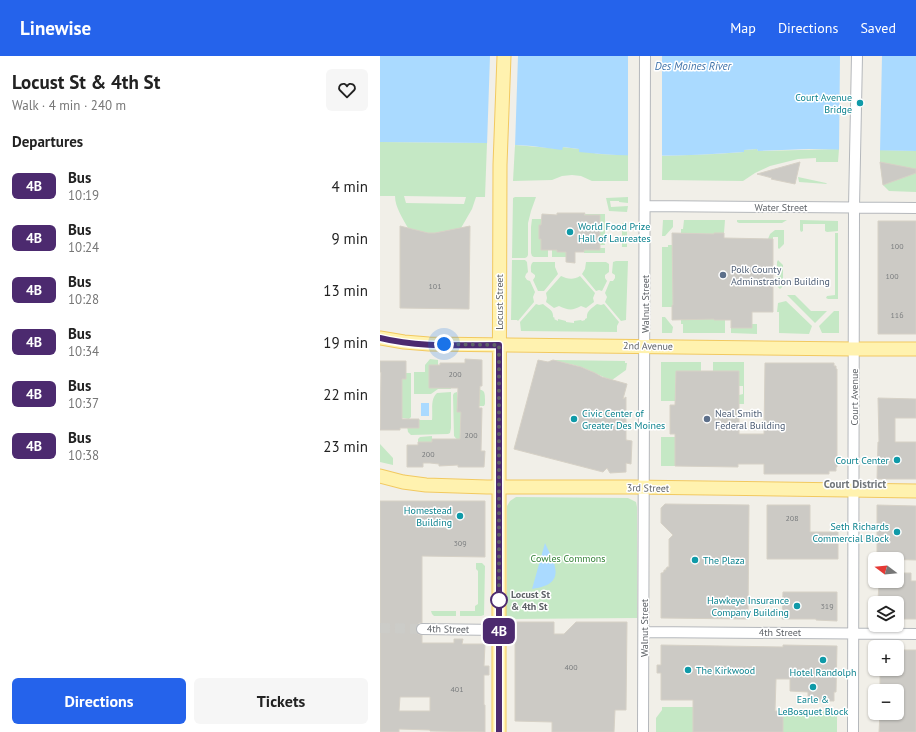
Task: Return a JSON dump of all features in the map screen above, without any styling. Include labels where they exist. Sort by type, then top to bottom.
[{"type":"main road","name":"Locust Street","points":[[499,732],[500,165],[504,60]]},
{"type":"main road","name":"2nd Avenue","points":[[380,338],[417,344],[854,349],[916,348]]},
{"type":"main road","name":"3rd Street","points":[[380,476],[418,485],[916,491]]},
{"type":"street","name":"Walnut Street","points":[[643,732],[646,56]]},
{"type":"street","name":"Court Avenue","points":[[853,732],[854,207],[857,59]]},
{"type":"street","name":"Water Street","points":[[645,206],[916,208]]},
{"type":"street","name":"4th Street","points":[[422,629],[499,630]]},
{"type":"street","name":"4th Street","points":[[644,632],[916,634]]},
{"type":"green space","points":[[380,142],[487,143],[485,197],[476,197],[472,209],[461,228],[428,233],[408,228],[398,209],[395,196],[380,196]],"holes":[[[404,196],[466,197],[464,204],[406,203]]]},
{"type":"green space","points":[[515,145],[562,149],[562,147],[579,149],[598,154],[628,155],[628,181],[592,181],[581,176],[572,175],[562,176],[552,180],[513,181]]},
{"type":"green space","points":[[757,149],[758,151],[839,149],[838,162],[816,162],[816,158],[798,159],[770,166],[743,181],[662,180],[662,156],[744,152],[744,150]]},
{"type":"green space","points":[[880,150],[916,151],[916,192],[889,191],[883,185]]},
{"type":"green space","points":[[798,177],[826,183],[827,184],[799,182]]},
{"type":"green space","points":[[536,197],[528,223],[528,255],[525,258],[512,258],[513,198]]},
{"type":"green space","points":[[628,197],[628,203],[610,201],[611,207],[628,206],[627,212],[609,211],[606,198]]},
{"type":"green space","points":[[584,214],[605,214],[605,245],[600,245],[600,215]]},
{"type":"green space","points":[[532,219],[541,219],[541,225],[539,225],[539,239],[541,239],[541,250],[548,250],[548,257],[532,256]]},
{"type":"green space","points":[[663,220],[673,220],[673,227],[665,236],[662,236]]},
{"type":"green space","points":[[684,220],[725,220],[724,233],[681,233]]},
{"type":"green space","points":[[737,220],[787,220],[782,223],[739,223]]},
{"type":"green space","points":[[800,220],[838,221],[838,231],[825,231],[825,224],[803,224],[803,231],[801,232]]},
{"type":"green space","points":[[622,223],[627,223],[627,247],[622,247]]},
{"type":"green space","points":[[775,230],[784,230],[784,244],[779,249],[778,237],[768,239],[770,234]]},
{"type":"green space","points":[[835,233],[838,233],[838,299],[828,299],[826,298],[827,296],[835,295]]},
{"type":"green space","points":[[668,245],[672,245],[673,248],[673,305],[672,307],[662,307],[662,247],[668,247]]},
{"type":"green space","points":[[600,248],[605,248],[605,253],[584,253],[584,250],[600,250]]},
{"type":"green space","points":[[552,250],[566,252],[566,257],[552,257]]},
{"type":"green space","points":[[512,260],[525,260],[527,262],[528,272],[525,277],[530,281],[535,292],[533,297],[534,302],[518,321],[511,320]]},
{"type":"green space","points":[[778,260],[783,265],[783,286],[780,289],[777,286]]},
{"type":"green space","points":[[628,261],[626,320],[621,321],[605,302],[607,297],[605,293],[610,281],[613,281],[615,278],[615,275],[612,273],[613,262]]},
{"type":"green space","points":[[533,262],[555,262],[555,267],[558,274],[544,291],[538,291],[533,280],[535,275],[531,272],[531,264]]},
{"type":"green space","points":[[586,262],[606,262],[609,264],[609,272],[605,275],[607,281],[602,291],[596,291],[582,274],[585,269]]},
{"type":"green space","points":[[561,276],[570,279],[580,276],[595,293],[593,298],[594,302],[586,308],[581,306],[575,309],[570,309],[559,306],[554,308],[546,302],[546,293]]},
{"type":"green space","points":[[787,295],[795,295],[811,311],[827,311],[815,323]]},
{"type":"green space","points":[[786,301],[812,326],[809,334],[779,333],[779,312],[777,312],[778,303]]},
{"type":"green space","points":[[536,304],[543,304],[551,311],[553,317],[555,318],[554,319],[558,321],[558,319],[574,323],[574,321],[585,320],[591,308],[597,304],[604,304],[619,322],[617,332],[521,331],[520,322]]},
{"type":"green space","points":[[834,311],[839,311],[839,333],[822,333],[819,326]]},
{"type":"green space","points":[[662,317],[665,317],[673,327],[672,333],[662,333]]},
{"type":"green space","points":[[681,320],[725,320],[725,333],[683,333],[683,324],[681,324]]},
{"type":"green space","points":[[752,324],[757,324],[757,334],[731,333],[731,328],[752,327]]},
{"type":"green space","points":[[430,359],[438,360],[438,365],[429,365],[429,388],[445,388],[450,384],[451,389],[438,389],[431,394],[414,394],[414,372],[425,372],[425,365]]},
{"type":"green space","points":[[553,360],[625,361],[625,363],[627,363],[626,370],[612,380],[580,367]]},
{"type":"green space","points":[[661,362],[701,362],[701,371],[676,371],[675,401],[661,401]]},
{"type":"green space","points":[[713,362],[744,362],[744,404],[739,404],[739,395],[743,394],[743,386],[739,386],[739,372],[713,371]]},
{"type":"green space","points":[[406,373],[411,373],[411,417],[409,419],[402,418],[402,379],[406,379]]},
{"type":"green space","points":[[472,389],[482,390],[484,392],[484,406],[479,406],[479,396]]},
{"type":"green space","points":[[451,392],[450,433],[411,435],[408,432],[407,426],[419,428],[419,420],[432,420],[433,398],[437,393]]},
{"type":"green space","points":[[457,392],[457,412],[461,412],[460,443],[454,436],[453,395]]},
{"type":"green space","points":[[432,436],[432,442],[418,442],[420,437]]},
{"type":"green space","points":[[661,437],[675,437],[675,466],[661,466]]},
{"type":"green space","points":[[380,444],[393,458],[393,465],[380,462]]},
{"type":"green space","name":"Cowles Commons","points":[[516,497],[628,498],[636,502],[637,618],[503,619],[503,597],[507,592],[507,506],[510,501]]},
{"type":"green space","points":[[476,563],[482,563],[485,566],[484,615],[460,616],[460,611],[475,611],[475,606],[478,604],[478,571],[476,569]]},
{"type":"green space","points":[[431,611],[456,611],[456,616],[434,616]]},
{"type":"green space","points":[[662,707],[693,707],[693,732],[656,732],[656,718],[662,710]]},
{"type":"green space","points":[[783,711],[837,711],[837,732],[783,732]]},
{"type":"water","name":"Des Moines River","points":[[380,56],[916,56],[916,151],[809,149],[758,151],[757,149],[744,150],[744,152],[641,156],[579,152],[579,149],[563,147],[562,150],[487,143],[380,142]]},
{"type":"water","points":[[421,403],[429,403],[429,416],[421,416]]},
{"type":"water","points":[[545,543],[555,565],[555,576],[547,585],[532,589]]},
{"type":"pier","points":[[490,56],[518,56],[515,147],[487,145]]},
{"type":"pier","points":[[628,56],[662,56],[662,158],[628,157]]},
{"type":"pier","name":"Court Avenue Bridge","points":[[840,56],[882,56],[880,152],[839,151]]},
{"type":"building","points":[[800,162],[795,184],[771,179],[772,178],[757,174]]},
{"type":"building","points":[[880,162],[916,169],[916,173],[883,185]]},
{"type":"building","name":"World Food Prize Hall of Laureates","points":[[557,213],[585,213],[584,215],[600,215],[600,250],[584,250],[584,252],[575,252],[575,263],[566,262],[566,252],[557,252],[557,250],[541,250],[539,225],[541,225],[542,214],[557,215]]},
{"type":"building","points":[[878,221],[916,221],[916,334],[878,334]]},
{"type":"building","points":[[400,226],[428,233],[435,233],[470,226],[469,309],[400,308]]},
{"type":"building","name":"Polk County Adminstration Building","points":[[672,233],[724,233],[724,238],[773,239],[773,312],[752,312],[752,328],[731,328],[731,320],[672,320]]},
{"type":"building","points":[[465,359],[482,360],[482,386],[480,386],[479,408],[482,408],[481,451],[485,451],[484,467],[458,467],[458,465],[439,466],[439,464],[423,463],[423,467],[407,467],[407,445],[418,445],[418,442],[432,442],[432,439],[460,439],[461,412],[457,412],[458,388],[429,388],[429,365],[440,365],[440,363],[465,363]]},
{"type":"building","name":"Civic Center of Greater Des Moines","points":[[538,360],[548,362],[553,360],[581,367],[602,377],[627,384],[623,399],[626,397],[626,440],[632,441],[631,464],[626,463],[626,472],[610,473],[607,468],[603,472],[514,449]]},
{"type":"building","points":[[380,361],[406,361],[406,379],[402,379],[402,419],[419,419],[419,428],[380,430]]},
{"type":"building","points":[[765,363],[834,363],[834,366],[836,366],[836,471],[829,471],[829,474],[764,474],[764,464],[738,464],[738,467],[675,466],[675,434],[670,434],[670,405],[675,405],[676,371],[739,371],[739,434],[764,434]]},
{"type":"building","points":[[878,398],[916,399],[916,418],[895,418],[895,442],[916,442],[916,479],[877,479],[879,442]]},
{"type":"building","points":[[380,501],[485,501],[485,557],[422,556],[422,623],[417,625],[416,629],[418,634],[422,635],[422,643],[454,643],[454,639],[463,639],[462,644],[485,644],[484,666],[489,666],[489,675],[484,675],[485,732],[399,729],[399,732],[380,732]],"holes":[[[400,697],[430,697],[430,711],[399,711]]]},
{"type":"building","name":"The Plaza","points":[[665,504],[749,505],[748,619],[661,618],[661,573],[669,567],[669,539],[673,535],[661,523],[661,508]]},
{"type":"building","points":[[767,505],[810,505],[810,532],[838,532],[838,559],[767,559]]},
{"type":"building","name":"Seth Richards Commercial Block","points":[[877,505],[916,506],[916,560],[904,560],[904,552],[877,552]]},
{"type":"building","points":[[904,573],[911,573],[911,581],[916,581],[916,619],[904,619],[904,596],[878,596],[879,588],[904,588]]},
{"type":"building","points":[[783,592],[837,592],[837,621],[816,619],[782,619]]},
{"type":"building","points":[[515,622],[554,622],[554,634],[564,634],[576,622],[627,622],[626,710],[615,710],[614,732],[552,732],[552,722],[515,721]]},
{"type":"building","points":[[661,645],[783,647],[783,645],[837,646],[836,692],[834,692],[834,701],[814,701],[814,699],[808,700],[808,692],[790,691],[790,679],[776,679],[775,711],[783,711],[783,732],[693,732],[693,700],[661,700],[661,673],[657,673],[657,665],[661,665]]},
{"type":"building","points":[[904,650],[916,650],[916,732],[879,732],[880,720],[904,720],[904,684],[880,684],[880,676],[904,676]]},
{"type":"tunnel","points":[[380,628],[422,629]]},
{"type":"bus line","name":"4B","points":[[380,338],[417,344],[499,345],[499,732]]},
{"type":"place","name":"Court Avenue Bridge","points":[[860,103]]},
{"type":"place","name":"World Food Prize Hall of Laureates","points":[[570,232]]},
{"type":"place","name":"Polk County Adminstration Building","points":[[723,275]]},
{"type":"place","name":"Civic Center of Greater Des Moines","points":[[574,419]]},
{"type":"place","name":"Neal Smith Federal Building","points":[[707,419]]},
{"type":"place","name":"Court Center","points":[[897,460]]},
{"type":"place","name":"Homestead Building","points":[[460,516]]},
{"type":"place","name":"Seth Richards Commercial Block","points":[[897,532]]},
{"type":"place","name":"The Plaza","points":[[695,560]]},
{"type":"place","name":"Locust St & 4th St","points":[[499,600]]},
{"type":"place","name":"Hawkeye Insurance Company Building","points":[[797,606]]},
{"type":"place","name":"Hotel Randolph","points":[[823,660]]},
{"type":"place","name":"The Kirkwood","points":[[688,670]]},
{"type":"place","name":"Earle & LeBosquet Block","points":[[813,687]]},
{"type":"district","name":"Court District","points":[[855,484]]},
{"type":"route","points":[[444,344],[499,345],[499,472],[499,606],[499,600]]}]
